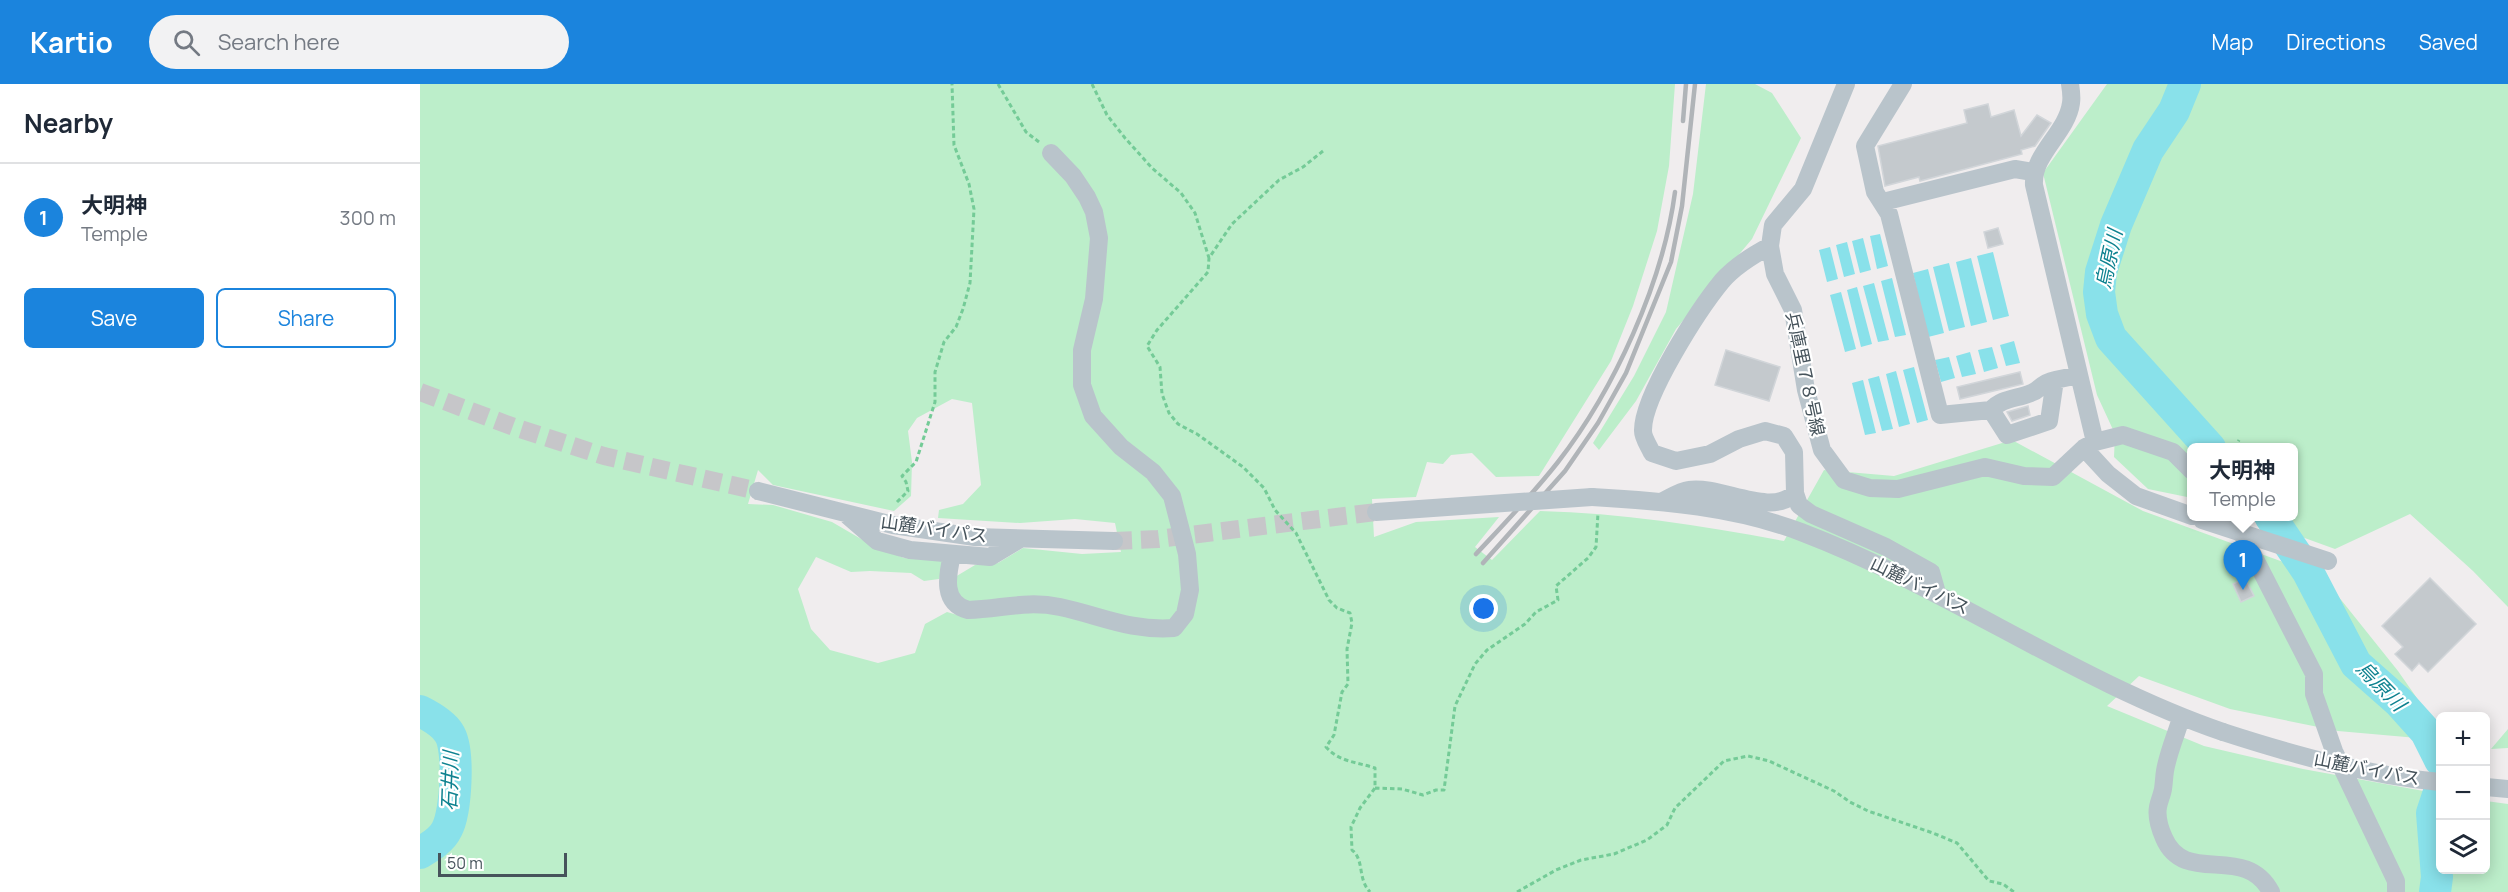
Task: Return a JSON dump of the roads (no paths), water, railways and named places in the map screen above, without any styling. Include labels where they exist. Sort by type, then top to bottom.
[{"type":"street","points":[[1846,84],[1803,189],[1773,225],[1770,246],[1751,256],[1723,281],[1675,350],[1645,413],[1643,434],[1652,453],[1676,461],[1710,454],[1739,439],[1765,431],[1784,436],[1794,452],[1795,493],[1799,505],[1810,514],[1886,547],[1931,573],[1937,593]]},
{"type":"street","points":[[1903,84],[1865,146],[1875,192],[1889,214],[1940,416],[1991,410],[1998,402],[2034,393],[2043,382],[2079,375]]},
{"type":"street","points":[[2070,84],[2072,102],[2067,119],[2033,172],[2034,185],[2079,375],[2090,445],[2108,474],[2136,496],[2187,514]]},
{"type":"street","points":[[952,555],[947,575],[949,593],[952,601],[960,608],[990,609],[1029,603],[1061,607],[1131,627],[1154,629],[1174,628],[1185,614],[1190,590],[1187,554],[1172,496],[1153,472],[1121,447],[1093,416],[1082,385],[1082,350],[1094,299],[1099,238],[1094,212],[1088,197],[1073,176],[1051,153]]},
{"type":"street","points":[[1883,202],[2016,169],[2033,172]]},
{"type":"street","name":"兵庫里７８号線","points":[[1770,246],[1775,274],[1793,310],[1806,390],[1822,450],[1844,480],[1870,488],[1898,489],[1985,467],[2024,476],[2053,477],[2090,445]]},
{"type":"street","points":[[1991,410],[2007,435],[2049,421],[2055,380]]},
{"type":"street","points":[[2090,445],[2123,435],[2173,452],[2187,466]]},
{"type":"street","points":[[1662,501],[1690,490],[1740,496],[1766,503],[1788,501],[1795,493]]},
{"type":"street","name":"山麓バイパス","points":[[758,491],[893,525],[975,537],[1114,541]]},
{"type":"street","name":"山麓バイパス","points":[[1376,512],[1662,501],[1722,510],[1800,531],[1937,593],[2108,686],[2181,718],[2327,763],[2413,780],[2436,782]]},
{"type":"street","points":[[846,514],[877,540],[910,550],[990,557],[1020,539]]},
{"type":"street","points":[[2207,521],[2328,561]]},
{"type":"street","points":[[2239,527],[2314,674],[2314,694],[2334,751],[2396,881],[2396,892]]},
{"type":"street","points":[[2181,718],[2165,771],[2158,807],[2159,827],[2167,845],[2176,855],[2193,864],[2230,865],[2253,871],[2266,883],[2271,892]]},
{"type":"street","points":[[2490,787],[2508,789]]},
{"type":"water","points":[[1880,234],[1888,266],[1877,269],[1870,236]]},
{"type":"water","points":[[1863,238],[1871,270],[1860,273],[1852,241]]},
{"type":"water","points":[[1847,242],[1855,274],[1844,277],[1836,245]]},
{"type":"water","points":[[1830,247],[1838,279],[1827,282],[1819,250]]},
{"type":"water","points":[[1993,252],[2009,316],[1993,320],[1977,256]]},
{"type":"water","points":[[1971,258],[1987,322],[1971,326],[1956,262]]},
{"type":"water","points":[[1949,263],[1965,327],[1949,331],[1933,267]]},
{"type":"water","points":[[1928,269],[1944,333],[1928,337],[1913,273]]},
{"type":"water","points":[[1892,278],[1906,335],[1895,337],[1881,281]]},
{"type":"water","points":[[1874,283],[1889,340],[1878,342],[1863,286]]},
{"type":"water","points":[[1857,287],[1872,344],[1861,347],[1847,290]]},
{"type":"water","points":[[1841,292],[1856,349],[1845,352],[1830,295]]},
{"type":"water","points":[[2014,341],[2020,363],[2006,366],[2000,345]]},
{"type":"water","points":[[1992,347],[1998,368],[1984,372],[1978,350]]},
{"type":"water","points":[[1970,352],[1976,374],[1962,377],[1956,356]]},
{"type":"water","points":[[1949,357],[1955,378],[1941,382],[1935,360]]},
{"type":"water","points":[[1914,367],[1928,420],[1917,423],[1903,370]]},
{"type":"water","points":[[1896,371],[1910,424],[1899,427],[1886,374]]},
{"type":"water","points":[[1879,376],[1893,429],[1882,431],[1868,379]]},
{"type":"water","points":[[1863,380],[1876,433],[1865,435],[1852,383]]},
{"type":"waterway","name":"烏原川","points":[[2185,84],[2174,111],[2148,150],[2116,225],[2101,272],[2099,292],[2102,314],[2111,338],[2206,443]]},
{"type":"waterway","name":"烏原川","points":[[2273,521],[2308,572],[2356,664],[2399,702],[2426,732],[2436,752]]},
{"type":"waterway","name":"石井川","points":[[420,711],[440,723],[449,733],[455,752],[456,766],[453,809],[447,829],[439,840],[420,853]]},
{"type":"waterway","name":"烏原川","points":[[2435,892],[2437,877],[2432,813],[2436,801]]},
{"type":"tunnel","points":[[420,392],[514,427],[604,456],[758,491]]},
{"type":"tunnel","points":[[1114,541],[1158,539],[1376,512]]},
{"type":"railway","points":[[1683,121],[1686,84]]},
{"type":"railway","points":[[1483,563],[1565,471],[1598,423],[1626,373],[1671,262],[1682,206],[1695,84]]},
{"type":"railway","points":[[1476,554],[1558,462],[1598,402],[1633,334],[1647,298],[1660,262],[1675,192]]},
{"type":"place","name":"大明神","points":[[2243,590]]}]
